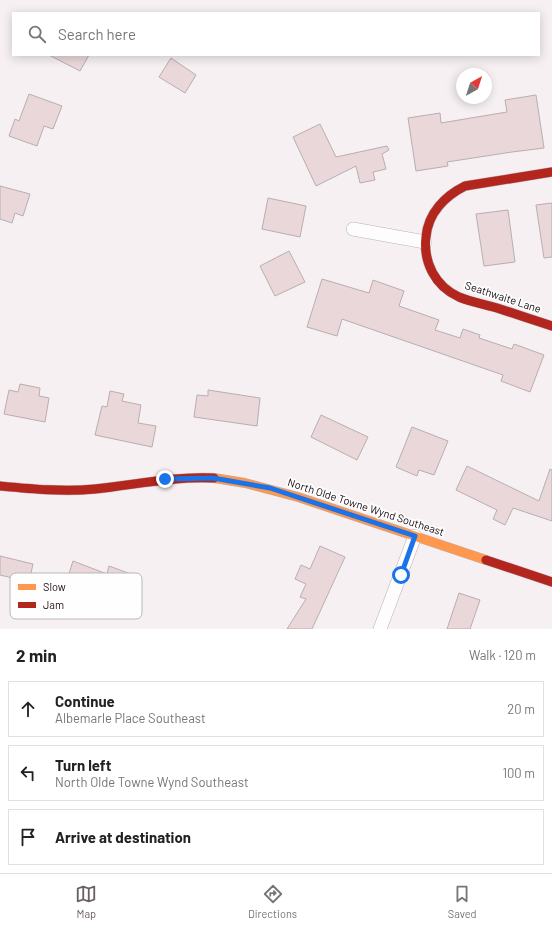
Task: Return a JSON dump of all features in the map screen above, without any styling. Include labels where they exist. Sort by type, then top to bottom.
[{"type":"street","name":"Seathwaite Lane","points":[[552,172],[465,186],[452,192],[433,214],[425,242],[426,256],[430,271],[441,285],[453,294],[552,326]]},
{"type":"street","points":[[353,229],[425,242]]},
{"type":"street","name":"North Olde Towne Wynd Southeast","points":[[0,486],[40,490],[79,490],[165,479],[213,478],[270,488],[552,582]]},
{"type":"street","points":[[380,629],[415,536]]},
{"type":"building","points":[[51,56],[88,56],[80,71]]},
{"type":"building","points":[[171,58],[196,75],[185,93],[159,77]]},
{"type":"building","points":[[29,94],[62,106],[53,129],[44,126],[37,146],[9,136],[15,119],[19,121]]},
{"type":"building","points":[[536,95],[544,148],[447,162],[448,166],[416,171],[408,118],[440,113],[441,123],[507,112],[505,100]]},
{"type":"building","points":[[320,124],[336,157],[387,146],[389,150],[382,154],[386,169],[373,172],[375,180],[360,183],[356,166],[316,186],[293,137]]},
{"type":"building","points":[[0,186],[30,194],[23,216],[15,213],[12,223],[0,219]]},
{"type":"building","points":[[268,198],[306,206],[300,237],[262,229]]},
{"type":"building","points":[[552,203],[552,257],[544,258],[536,205]]},
{"type":"building","points":[[508,210],[515,262],[484,266],[476,214]]},
{"type":"building","points":[[289,251],[305,282],[275,296],[260,266]]},
{"type":"building","points":[[322,279],[369,293],[373,280],[404,291],[399,306],[439,320],[435,330],[460,338],[463,329],[480,335],[479,338],[512,349],[514,344],[544,355],[530,392],[501,381],[503,375],[342,319],[337,336],[307,327]]},
{"type":"building","points":[[20,384],[40,388],[39,396],[49,398],[45,422],[4,414],[9,390],[18,392]]},
{"type":"building","points":[[208,390],[260,398],[257,426],[194,417],[197,395],[208,396]]},
{"type":"building","points":[[110,391],[124,394],[122,401],[141,405],[138,423],[156,426],[152,447],[95,435],[102,406],[107,407]]},
{"type":"building","points":[[321,415],[368,437],[357,460],[311,437]]},
{"type":"building","points":[[412,427],[448,441],[434,475],[419,470],[417,476],[396,467]]},
{"type":"building","points":[[467,466],[539,501],[550,469],[552,470],[552,521],[513,508],[505,525],[493,519],[497,510],[456,490]]},
{"type":"building","points":[[320,546],[345,557],[312,629],[287,629],[306,599],[300,597],[306,584],[295,579],[301,565],[310,569]]},
{"type":"building","points":[[0,556],[33,564],[31,573],[10,573],[10,577],[0,575]]},
{"type":"building","points":[[73,561],[104,573],[69,573]]},
{"type":"building","points":[[109,566],[128,573],[107,573]]},
{"type":"building","points":[[459,593],[480,600],[470,629],[447,629]]},
{"type":"traffic: slow","points":[[214,478],[245,483],[298,497],[486,560]]},
{"type":"traffic: jam","points":[[552,172],[465,186],[444,200],[439,206],[430,220],[426,237],[427,255],[432,272],[437,280],[451,292],[464,299],[552,326]]},
{"type":"traffic: jam","points":[[0,486],[48,490],[83,490],[184,478],[214,478]]},
{"type":"traffic: jam","points":[[486,560],[552,582]]},
{"type":"route","points":[[165,479],[213,478],[270,488],[415,536],[401,575]]}]
